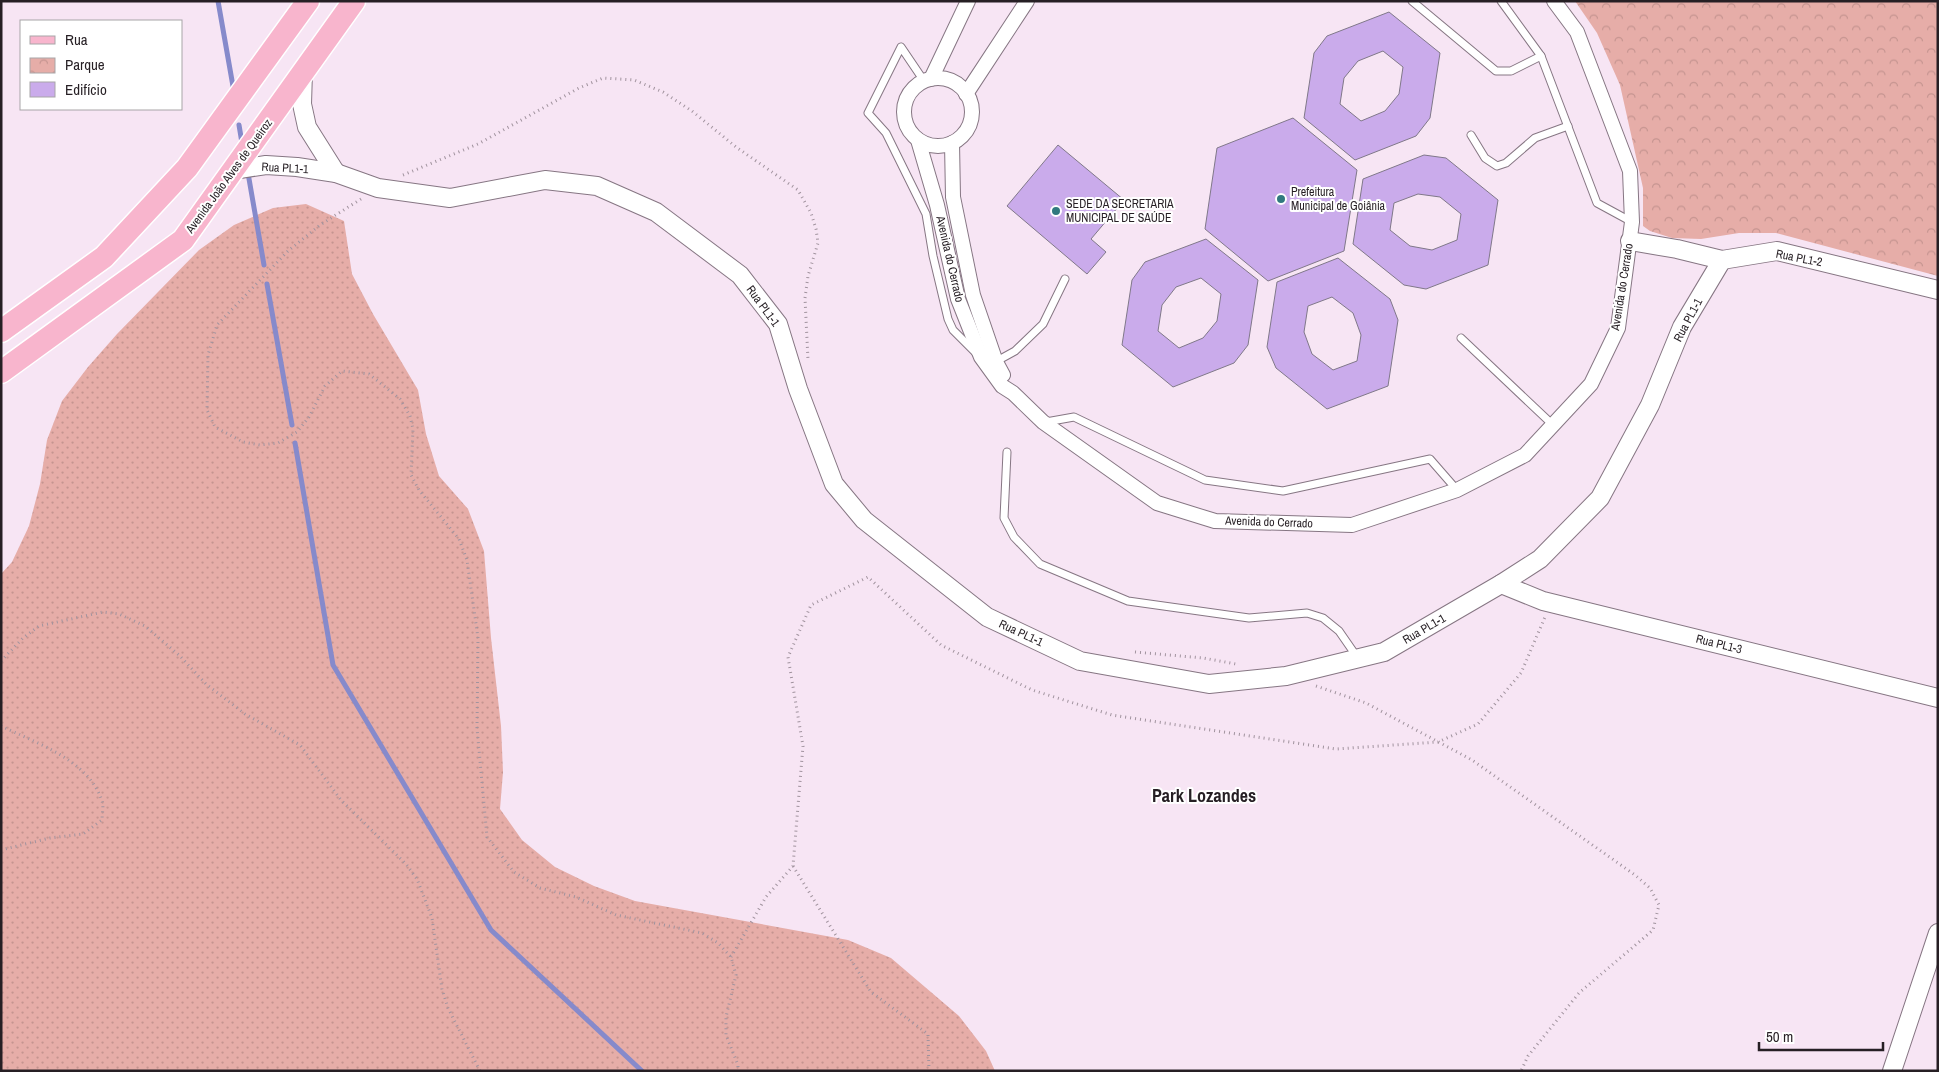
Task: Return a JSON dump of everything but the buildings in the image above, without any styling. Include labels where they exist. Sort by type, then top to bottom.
[{"type":"main road","points":[[1,331],[104,257],[187,168],[308,1]]},
{"type":"main road","name":"Avenida João Alves de Queiroz","points":[[1,372],[183,240],[354,1]]},
{"type":"street","points":[[928,80],[968,1]]},
{"type":"street","points":[[966,94],[1027,1]]},
{"type":"street","name":"Avenida do Cerrado","points":[[918,140],[931,210],[958,299],[981,357],[1002,386],[1013,393],[1043,422],[1158,503],[1215,521],[1352,524],[1457,490],[1525,455],[1591,384],[1618,328],[1632,222],[1630,171],[1577,32],[1554,1]]},
{"type":"street","name":"Rua PL1-1","points":[[303,72],[302,104],[307,127],[336,173]]},
{"type":"street","points":[[941,78],[951,81],[960,86],[966,94],[971,105],[968,127],[952,143],[941,146],[929,145],[918,140],[910,132],[905,120],[904,109],[911,92],[928,80],[941,78]]},
{"type":"street","name":"Avenida do Cerrado","points":[[952,143],[953,197],[974,295],[996,362],[1013,393]]},
{"type":"street","name":"Rua PL1-1","points":[[233,170],[266,165],[297,167],[336,173],[378,188],[450,198],[545,180],[597,186],[656,212],[740,275],[778,324],[798,389],[834,484],[864,520],[987,617],[1080,661],[1209,684],[1286,676],[1384,652],[1502,584],[1540,558],[1600,498],[1650,405],[1682,327],[1722,260]]},
{"type":"street","name":"Rua PL1-2","points":[[1630,241],[1722,260],[1777,251],[1938,290]]},
{"type":"street","name":"Rua PL1-3","points":[[1502,584],[1551,602],[1938,698]]},
{"type":"street","points":[[1892,1071],[1938,933]]},
{"type":"lane","points":[[1412,1],[1496,71],[1511,71],[1541,56]]},
{"type":"lane","points":[[1501,1],[1541,56],[1597,203],[1632,222]]},
{"type":"lane","points":[[928,80],[901,47],[868,113],[886,133],[931,210],[953,197]]},
{"type":"lane","points":[[1470,135],[1485,158],[1497,166],[1506,164],[1535,138],[1568,126]]},
{"type":"lane","points":[[981,357],[996,362],[1015,351],[1043,324],[1065,279]]},
{"type":"lane","points":[[1461,338],[1553,425]]},
{"type":"lane","points":[[1043,422],[1074,417],[1206,480],[1283,491],[1430,458],[1457,490]]},
{"type":"lane","points":[[1007,452],[1004,518],[1014,537],[1040,564],[1128,601],[1249,618],[1307,613],[1323,618],[1339,631],[1358,659]]},
{"type":"path","points":[[738,1071],[738,1065],[726,1036],[726,1017],[736,975],[731,957],[718,943],[702,933],[616,915],[576,897],[540,888],[514,872],[487,837],[477,728],[478,638],[467,560],[459,539],[418,490],[411,475],[413,429],[410,416],[400,399],[369,374],[342,371],[325,386],[309,416],[297,432],[278,443],[260,445],[243,442],[215,427],[207,410],[208,355],[217,325],[288,251],[320,225],[392,179],[478,144],[578,88],[604,78],[634,80],[663,92],[692,111],[736,147],[798,190],[811,213],[818,243],[808,276],[805,298],[809,366]]},
{"type":"path","points":[[731,957],[766,897],[793,866],[803,746],[788,657],[810,605],[868,577],[941,645],[1032,690],[1112,715],[1336,749],[1438,742],[1478,724],[1522,673],[1551,602]]},
{"type":"path","points":[[1,661],[23,638],[39,626],[103,612],[119,614],[145,626],[179,655],[206,684],[245,714],[300,744],[341,800],[406,864],[417,879],[432,918],[442,989],[448,1008],[480,1071]]},
{"type":"path","points":[[1127,652],[1203,658],[1238,664]]},
{"type":"path","points":[[1286,676],[1366,703],[1472,760],[1635,875],[1650,888],[1659,904],[1653,930],[1579,993],[1528,1056],[1520,1071]]},
{"type":"path","points":[[1,726],[74,762],[95,785],[103,803],[102,820],[82,834],[50,838],[1,850]]},
{"type":"path","points":[[793,866],[871,992],[928,1034],[929,1071]]},
{"type":"green space","points":[[1575,1],[1938,1],[1938,276],[1776,233],[1739,233],[1701,239],[1672,238],[1650,231],[1643,226],[1643,188],[1620,85],[1597,33]]},
{"type":"green space","points":[[306,204],[344,221],[352,274],[373,314],[418,390],[426,434],[439,476],[468,509],[484,551],[501,726],[503,772],[500,809],[522,840],[555,867],[594,886],[635,901],[848,940],[891,958],[959,1016],[986,1051],[995,1071],[1,1071],[1,574],[12,562],[29,526],[40,484],[47,440],[62,401],[88,367],[117,334],[199,250],[234,225],[273,208]]},
{"type":"waterway","points":[[218,1],[234,92]]},
{"type":"waterway","points":[[239,125],[242,143]]},
{"type":"waterway","points":[[248,173],[264,265]]},
{"type":"waterway","points":[[267,284],[292,425]]},
{"type":"waterway","points":[[295,443],[333,665],[491,930],[642,1071]]},
{"type":"place","name":"Prefeitura Municipal de Goiânia","points":[[1281,199]]},
{"type":"place","name":"SEDE DA SECRETARIA MUNICIPAL DE SAÚDE","points":[[1056,211]]},
{"type":"district","name":"Park Lozandes","points":[[1204,796]]}]
